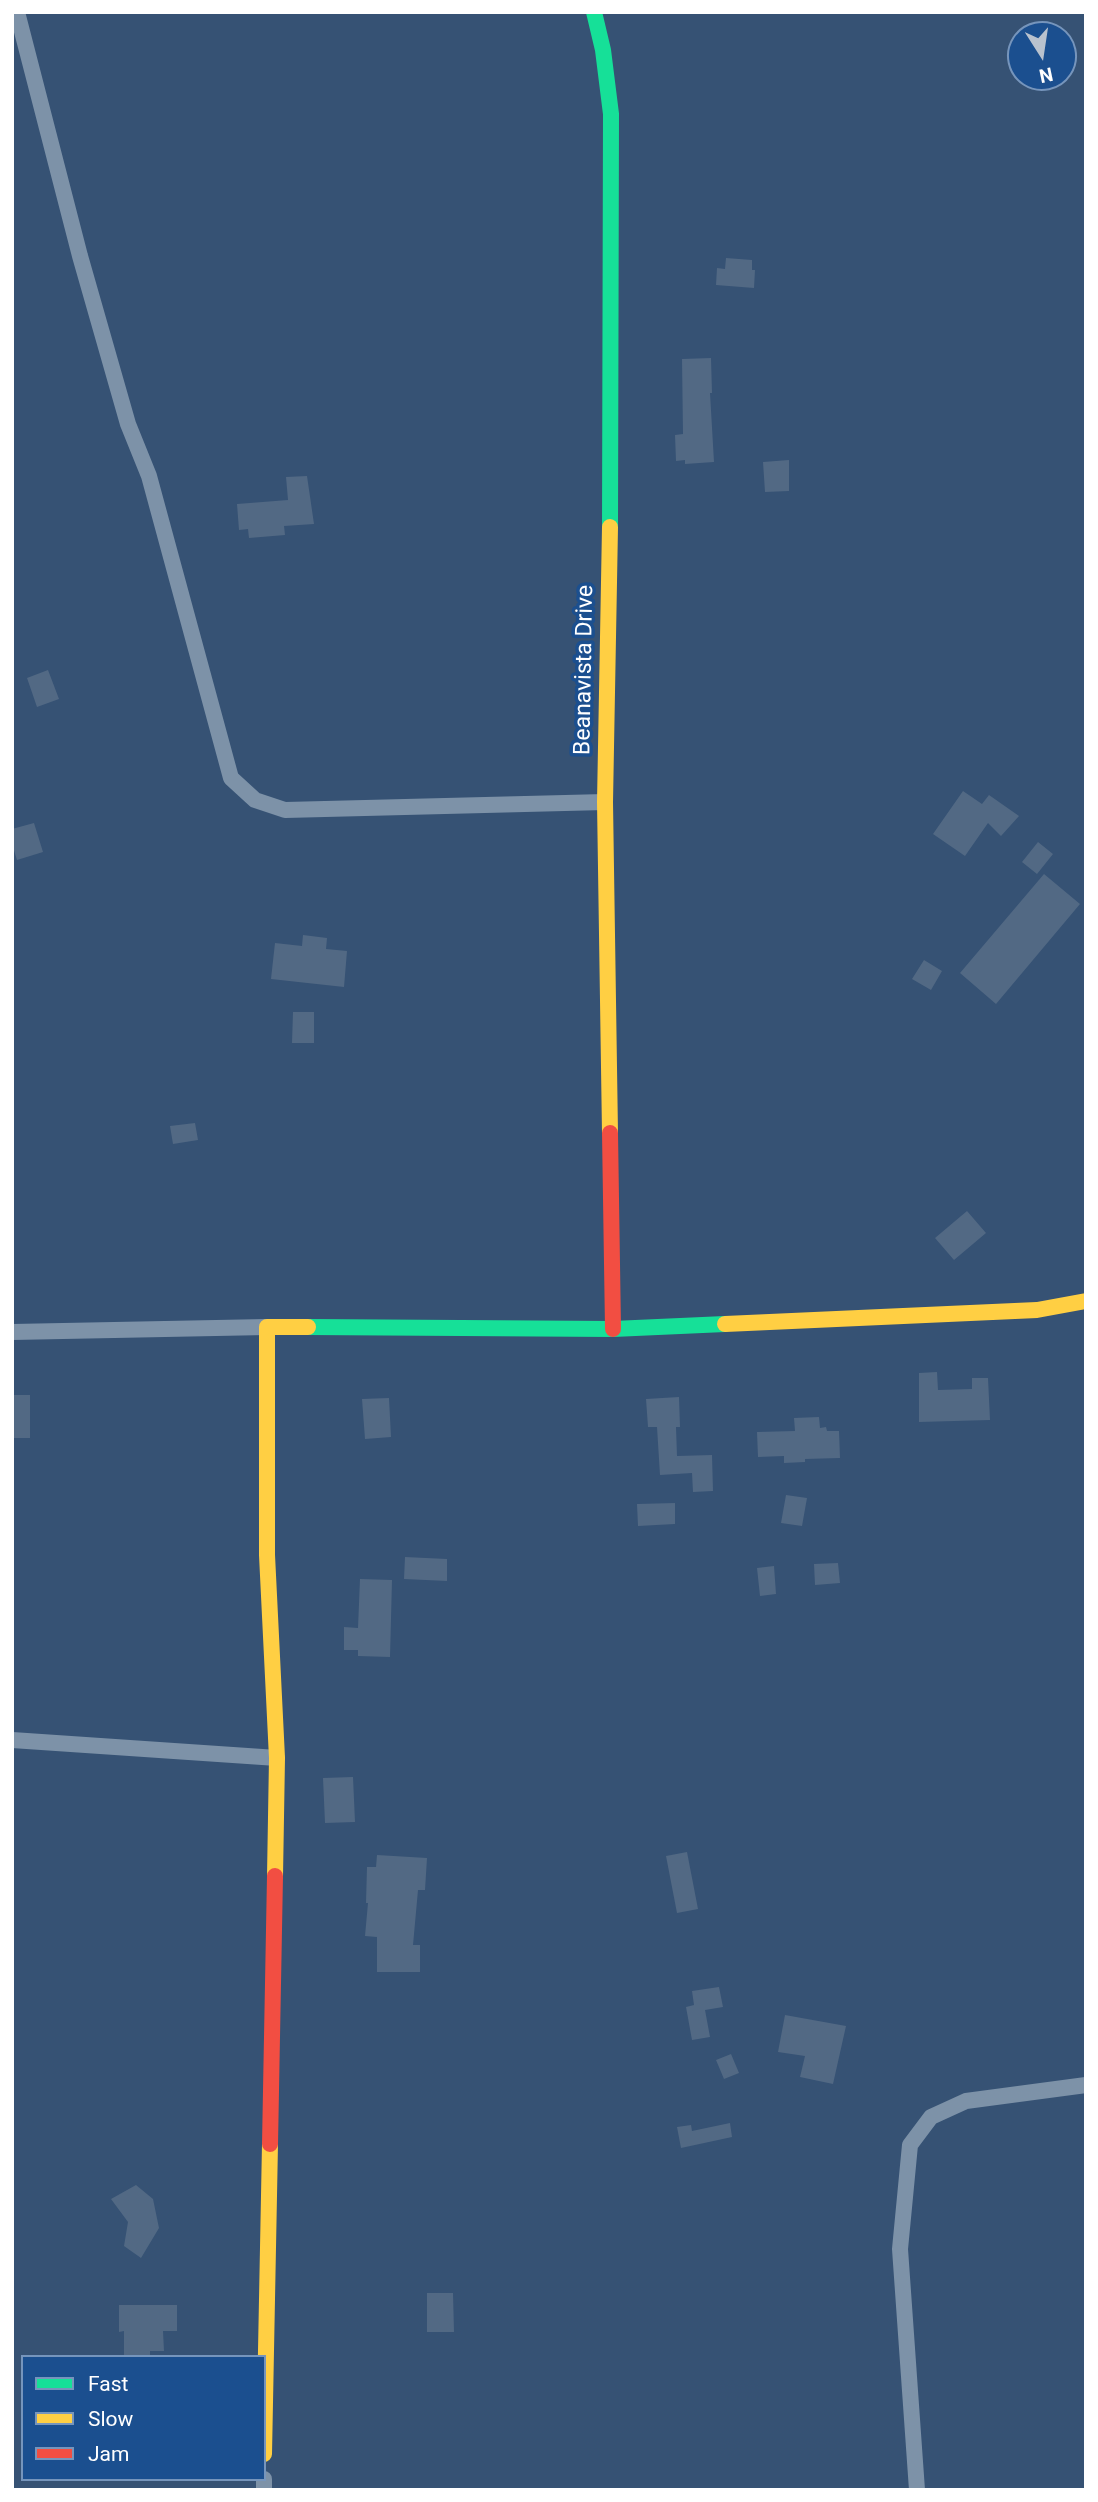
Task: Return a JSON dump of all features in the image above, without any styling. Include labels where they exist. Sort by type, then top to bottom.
[{"type":"street","points":[[17,12],[80,256],[128,424],[149,476],[231,778],[255,800],[285,810],[606,802]]},
{"type":"street","name":"Beanavista Drive","points":[[594,12],[603,50],[611,114],[611,450],[606,802],[613,1329]]},
{"type":"street","points":[[12,1332],[267,1327],[613,1329],[1037,1310],[1086,1301]]},
{"type":"street","points":[[266,2355],[277,1758],[267,1555],[267,1327]]},
{"type":"street","points":[[12,1740],[277,1758]]},
{"type":"street","points":[[917,2490],[900,2249],[910,2145],[931,2117],[966,2101],[1086,2085]]},
{"type":"building","points":[[726,258],[752,260],[752,270],[755,270],[754,288],[716,285],[717,268],[725,269]]},
{"type":"building","points":[[711,358],[714,462],[685,464],[685,460],[676,461],[675,435],[683,434],[682,359]]},
{"type":"building","points":[[789,460],[789,491],[765,492],[763,462]]},
{"type":"building","points":[[307,476],[314,524],[284,526],[285,535],[249,538],[248,529],[239,530],[237,504],[288,500],[286,477]]},
{"type":"building","points":[[48,670],[59,699],[37,707],[27,678]]},
{"type":"building","points":[[963,791],[982,804],[989,795],[1019,816],[1001,836],[988,823],[965,856],[933,834]]},
{"type":"building","points":[[34,823],[43,852],[17,860],[12,844],[12,829]]},
{"type":"building","points":[[1038,842],[1053,854],[1037,874],[1022,862]]},
{"type":"building","points":[[1044,874],[1080,904],[996,1004],[960,973]]},
{"type":"building","points":[[303,935],[327,938],[326,949],[347,951],[344,987],[271,979],[275,943],[302,946]]},
{"type":"building","points":[[924,960],[942,971],[931,990],[912,979]]},
{"type":"building","points":[[293,1012],[314,1012],[314,1043],[292,1043]]},
{"type":"building","points":[[195,1123],[198,1140],[173,1144],[170,1126]]},
{"type":"building","points":[[967,1211],[986,1233],[954,1260],[935,1238]]},
{"type":"building","points":[[937,1372],[938,1390],[972,1389],[972,1378],[988,1378],[990,1420],[919,1422],[919,1373]]},
{"type":"building","points":[[12,1395],[30,1395],[30,1438],[12,1438]]},
{"type":"building","points":[[679,1397],[677,1456],[712,1455],[713,1491],[693,1492],[692,1473],[660,1475],[657,1427],[648,1427],[646,1399]]},
{"type":"building","points":[[389,1398],[391,1437],[365,1439],[362,1399]]},
{"type":"building","points":[[819,1417],[820,1428],[839,1431],[840,1458],[805,1459],[805,1462],[784,1463],[784,1456],[758,1457],[757,1432],[795,1431],[794,1418]]},
{"type":"building","points":[[786,1495],[807,1498],[802,1526],[781,1523]]},
{"type":"building","points":[[675,1503],[675,1524],[638,1526],[637,1504]]},
{"type":"building","points":[[405,1557],[447,1559],[447,1581],[404,1579]]},
{"type":"building","points":[[838,1563],[840,1583],[815,1585],[814,1564]]},
{"type":"building","points":[[774,1566],[776,1594],[760,1596],[757,1568]]},
{"type":"building","points":[[360,1579],[392,1580],[390,1657],[358,1656],[358,1650],[344,1650],[344,1627],[358,1628]]},
{"type":"building","points":[[353,1777],[355,1822],[325,1823],[323,1778]]},
{"type":"building","points":[[687,1852],[698,1909],[677,1913],[666,1856]]},
{"type":"building","points":[[377,1855],[427,1858],[425,1890],[418,1890],[413,1945],[420,1945],[420,1972],[377,1972],[377,1937],[365,1936],[367,1867],[376,1867]]},
{"type":"building","points":[[719,1987],[723,2007],[705,2010],[710,2037],[692,2040],[686,2007],[694,2005],[692,1991]]},
{"type":"building","points":[[785,2015],[846,2026],[833,2084],[800,2077],[805,2056],[778,2052]]},
{"type":"building","points":[[731,2054],[739,2073],[724,2079],[716,2060]]},
{"type":"building","points":[[730,2123],[732,2137],[681,2148],[677,2127],[691,2125],[692,2131]]},
{"type":"building","points":[[136,2185],[153,2199],[159,2228],[141,2258],[124,2246],[128,2222],[111,2199]]},
{"type":"building","points":[[427,2293],[453,2293],[454,2332],[427,2332]]},
{"type":"building","points":[[119,2305],[177,2305],[177,2331],[163,2331],[164,2351],[150,2351],[150,2355],[124,2355],[124,2331],[119,2332]]},
{"type":"traffic: fast","points":[[594,12],[603,50],[611,114],[610,527]]},
{"type":"traffic: fast","points":[[308,1327],[613,1329],[725,1324]]},
{"type":"traffic: slow","points":[[610,527],[605,802],[610,1133]]},
{"type":"traffic: slow","points":[[725,1324],[1037,1310],[1086,1301]]},
{"type":"traffic: slow","points":[[275,1876],[277,1758],[267,1555],[267,1327],[308,1327]]},
{"type":"traffic: slow","points":[[266,2355],[270,2144]]},
{"type":"traffic: jam","points":[[610,1133],[613,1329]]},
{"type":"traffic: jam","points":[[270,2144],[275,1876]]}]
